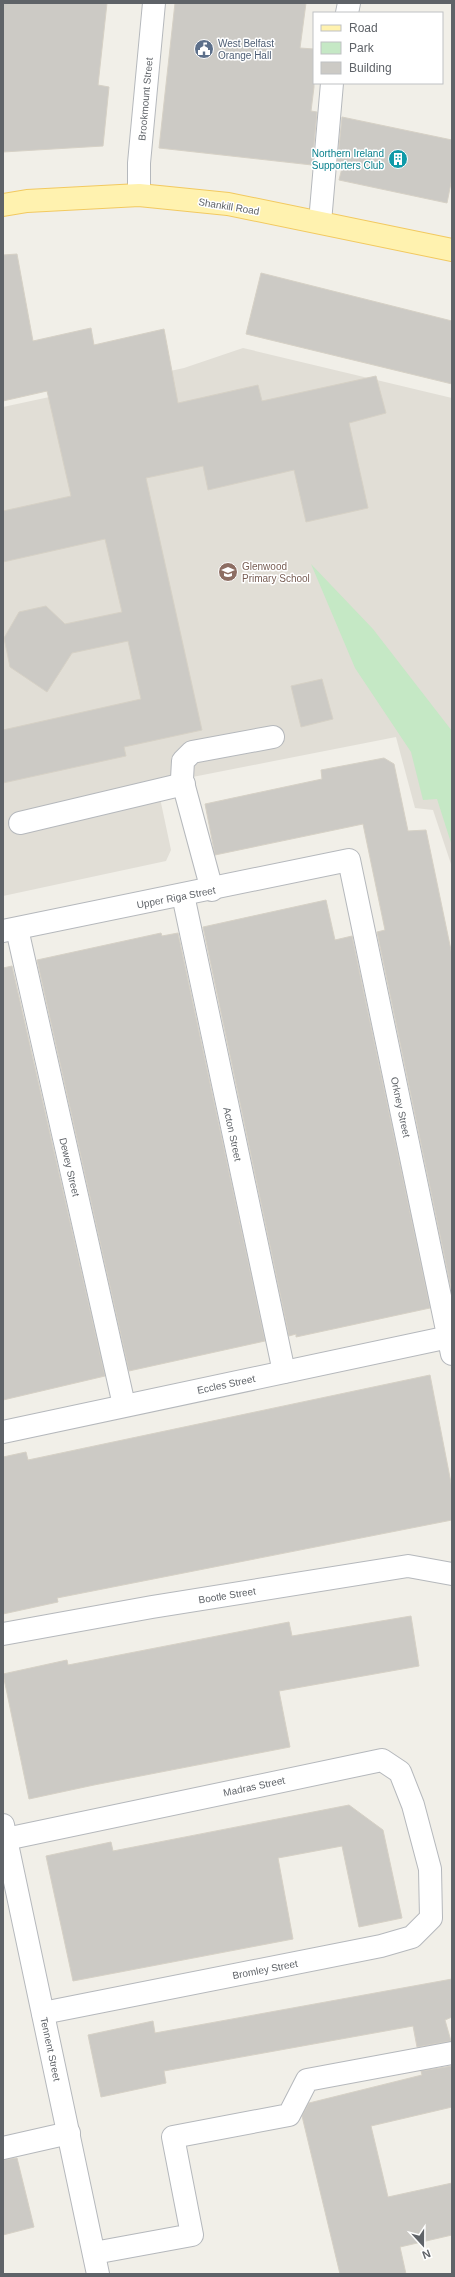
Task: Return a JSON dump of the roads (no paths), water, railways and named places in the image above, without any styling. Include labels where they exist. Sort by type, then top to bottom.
[{"type":"main road","name":"Shankill Road","points":[[3,205],[27,201],[139,195],[228,204],[452,250]]},
{"type":"street","name":"Brookmount Street","points":[[139,195],[140,163],[154,3]]},
{"type":"street","points":[[320,222],[332,84]]},
{"type":"street","points":[[212,890],[184,784],[183,761],[192,752],[273,737]]},
{"type":"street","points":[[20,824],[184,784]]},
{"type":"street","name":"Upper Riga Street","points":[[10,930],[183,896],[349,860]]},
{"type":"street","name":"Orkney Street","points":[[349,860],[450,1346]]},
{"type":"street","name":"Acton Street","points":[[183,896],[284,1372]]},
{"type":"street","name":"Dewey Street","points":[[10,930],[124,1405]]},
{"type":"street","name":"Eccles Street","points":[[3,1432],[284,1372],[450,1346]]},
{"type":"street","name":"Bootle Street","points":[[3,1634],[152,1607],[408,1566],[452,1574]]},
{"type":"street","name":"Madras Street","points":[[5,1832],[382,1760],[400,1772],[413,1805],[430,1869]]},
{"type":"street","name":"Tennent Street","points":[[5,1832],[70,2133],[98,2274]]},
{"type":"street","name":"Bromley Street","points":[[43,2013],[381,1946],[412,1937],[431,1918],[430,1869]]},
{"type":"street","points":[[94,2253],[192,2235],[173,2137],[289,2115],[307,2080],[452,2053]]},
{"type":"street","points":[[3,2148],[70,2133]]},
{"type":"place","name":"West Belfast Orange Hall","points":[[204,49]]},
{"type":"place","name":"Northern Ireland Supporters Club","points":[[398,159]]},
{"type":"place","name":"Glenwood Primary School","points":[[228,572]]}]
